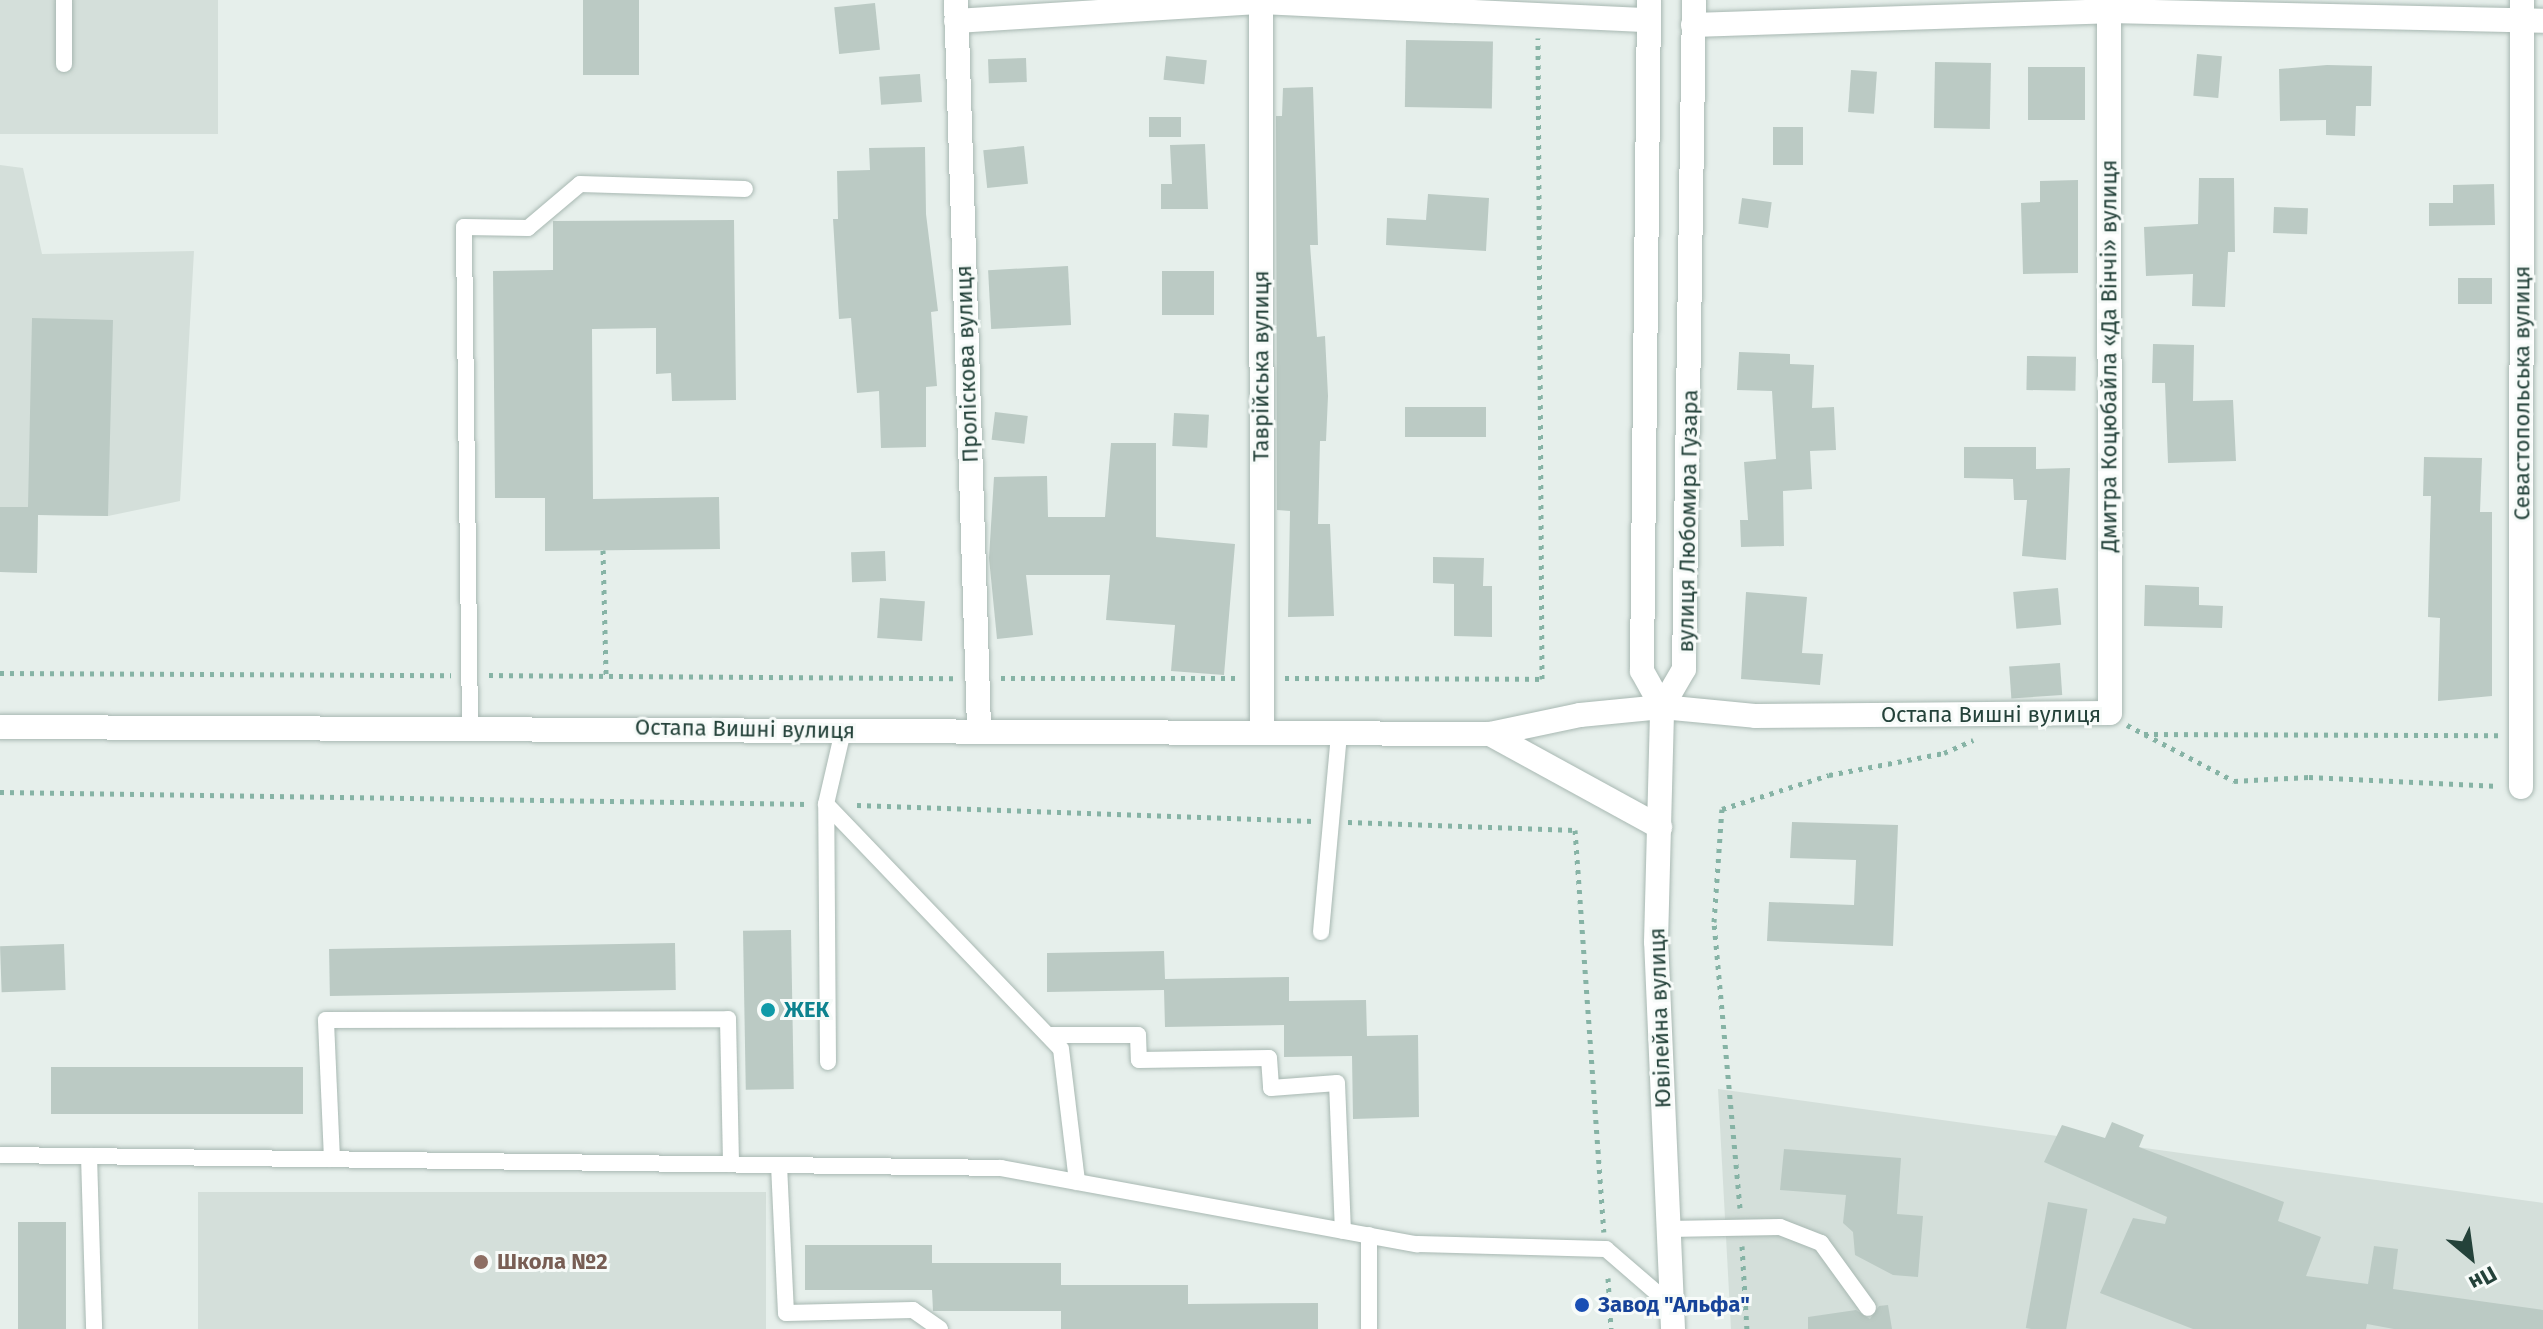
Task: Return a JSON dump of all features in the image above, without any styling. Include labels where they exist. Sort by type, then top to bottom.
[{"type":"street","name":"вулиця Любомира Гузара","points":[[1662,707],[1684,669],[1694,0]]},
{"type":"street","points":[[956,11],[1261,1],[1649,10]]},
{"type":"street","name":"Таврійська вулиця","points":[[1261,1],[1262,731]]},
{"type":"street","points":[[1693,25],[2109,5],[2529,14]]},
{"type":"street","name":"Дмитра Коцюбайла «Да Вінчі» вулиця","points":[[2109,5],[2110,713]]},
{"type":"street","name":"вулиця Любомира Гузара","points":[[1649,10],[1642,671],[1662,707]]},
{"type":"street","name":"Проліскова вулиця","points":[[956,11],[979,728]]},
{"type":"street","name":"Севастопольська вулиця","points":[[2521,787],[2529,14]]},
{"type":"street","name":"Остапа Вишні вулиця","points":[[0,727],[470,726],[843,731],[979,728],[1490,734],[1580,715],[1662,707],[1755,716],[2110,713]]},
{"type":"street","name":"Ювілейна вулиця","points":[[1662,707],[1658,1035],[1672,1318]]},
{"type":"street","points":[[1490,734],[1660,827]]},
{"type":"lane","points":[[64,0],[64,64]]},
{"type":"lane","points":[[470,726],[464,227],[528,228],[580,184],[745,189]]},
{"type":"lane","points":[[828,1062],[826,804],[843,731]]},
{"type":"lane","points":[[1321,932],[1339,734]]},
{"type":"lane","points":[[826,804],[1061,1049],[1077,1182]]},
{"type":"lane","points":[[332,1159],[326,1020],[728,1019],[731,1164]]},
{"type":"lane","points":[[1048,1035],[1138,1035],[1139,1060],[1269,1058],[1271,1088],[1337,1083],[1343,1231]]},
{"type":"lane","points":[[0,1155],[1001,1168],[1417,1244],[1606,1249],[1672,1318]]},
{"type":"lane","points":[[89,1156],[94,1329]]},
{"type":"lane","points":[[779,1165],[786,1321],[913,1310],[940,1329]]},
{"type":"lane","points":[[1668,1229],[1780,1227],[1821,1243],[1868,1308]]},
{"type":"lane","points":[[1369,1235],[1369,1329]]},
{"type":"path","points":[[0,673],[1542,679],[1538,8]]},
{"type":"path","points":[[603,550],[606,675]]},
{"type":"path","name":"Остапа Вишні вулиця","points":[[2110,713],[2141,734],[2234,781],[2309,777],[2521,787]]},
{"type":"path","points":[[1747,1329],[1714,922],[1722,809],[1829,775],[1944,753],[1986,733]]},
{"type":"path","points":[[2141,734],[2522,735]]},
{"type":"path","points":[[0,792],[826,804],[1575,830],[1611,1329]]},
{"type":"shaded area","points":[[0,0],[218,0],[218,134],[0,134]]},
{"type":"shaded area","points":[[0,165],[23,168],[42,254],[194,251],[180,501],[108,516],[38,515],[37,573],[0,572]]},
{"type":"shaded area","points":[[1718,1089],[2543,1203],[2543,1329],[1731,1329]]},
{"type":"shaded area","name":"Школа №2","points":[[198,1192],[766,1192],[766,1329],[198,1329]]},
{"type":"building","points":[[583,0],[639,0],[639,75],[583,75]]},
{"type":"building","points":[[875,3],[880,50],[839,54],[834,7]]},
{"type":"building","points":[[1406,40],[1493,42],[1492,109],[1405,107]]},
{"type":"building","points":[[2197,54],[2222,56],[2218,98],[2193,96]]},
{"type":"building","points":[[1166,56],[1207,60],[1204,84],[1163,80]]},
{"type":"building","points":[[1026,58],[1027,82],[989,83],[988,59]]},
{"type":"building","points":[[1935,62],[1991,63],[1990,129],[1934,128]]},
{"type":"building","points":[[2327,65],[2372,66],[2371,106],[2356,106],[2355,136],[2326,135],[2326,120],[2280,121],[2279,69]]},
{"type":"building","points":[[2028,67],[2085,67],[2085,120],[2028,120]]},
{"type":"building","points":[[1851,70],[1877,72],[1874,114],[1848,112]]},
{"type":"building","points":[[920,74],[922,102],[881,105],[879,77]]},
{"type":"building","points":[[1313,87],[1318,245],[1310,245],[1317,337],[1325,336],[1328,396],[1326,441],[1320,441],[1318,524],[1330,524],[1334,616],[1288,617],[1290,511],[1277,510],[1276,116],[1282,116],[1283,88]]},
{"type":"building","points":[[1149,117],[1181,117],[1181,137],[1149,137]]},
{"type":"building","points":[[1773,127],[1803,127],[1803,165],[1773,165]]},
{"type":"building","points":[[1205,144],[1208,209],[1161,209],[1161,184],[1172,184],[1170,145]]},
{"type":"building","points":[[1024,146],[1028,184],[987,188],[983,150]]},
{"type":"building","points":[[925,147],[926,214],[938,311],[931,312],[937,386],[926,387],[926,447],[881,448],[879,391],[857,393],[851,318],[839,319],[833,219],[838,219],[837,171],[870,170],[869,148]]},
{"type":"building","points":[[2199,178],[2234,178],[2235,252],[2228,252],[2225,307],[2192,306],[2193,274],[2146,276],[2144,227],[2198,224]]},
{"type":"building","points":[[2078,180],[2078,273],[2023,274],[2021,203],[2040,202],[2040,181]]},
{"type":"building","points":[[2494,184],[2495,225],[2429,226],[2429,203],[2453,203],[2453,185]]},
{"type":"building","points":[[1428,194],[1489,198],[1486,251],[1386,245],[1387,218],[1426,220]]},
{"type":"building","points":[[1742,198],[1772,202],[1768,228],[1738,224]]},
{"type":"building","points":[[2274,207],[2308,208],[2307,234],[2273,233]]},
{"type":"building","points":[[734,220],[736,400],[672,401],[671,373],[656,374],[656,328],[592,329],[593,499],[719,497],[720,549],[545,551],[545,498],[495,498],[493,271],[553,270],[553,221]]},
{"type":"building","points":[[1068,266],[1071,325],[991,329],[988,270]]},
{"type":"building","points":[[1162,271],[1214,271],[1214,315],[1162,315]]},
{"type":"building","points":[[2458,278],[2492,278],[2492,304],[2458,304]]},
{"type":"building","points":[[32,318],[113,320],[108,516],[38,515],[37,573],[0,572],[0,507],[28,507]]},
{"type":"building","points":[[2153,344],[2194,345],[2193,401],[2233,400],[2236,461],[2168,463],[2165,383],[2152,383]]},
{"type":"building","points":[[1739,352],[1790,354],[1790,364],[1814,365],[1812,408],[1834,407],[1836,450],[1810,451],[1812,489],[1783,491],[1784,546],[1741,547],[1740,520],[1748,520],[1744,462],[1776,459],[1772,391],[1737,390]]},
{"type":"building","points":[[2027,356],[2076,357],[2075,391],[2026,390]]},
{"type":"building","points":[[1405,407],[1486,407],[1486,437],[1405,437]]},
{"type":"building","points":[[995,412],[1028,416],[1024,444],[992,440]]},
{"type":"building","points":[[1174,413],[1209,415],[1207,448],[1172,446]]},
{"type":"building","points":[[1111,443],[1156,443],[1156,537],[1235,544],[1224,675],[1171,671],[1175,625],[1106,620],[1110,575],[1026,575],[1033,635],[997,639],[989,558],[994,477],[1047,476],[1048,517],[1105,517]]},
{"type":"building","points":[[1964,447],[2036,447],[2036,469],[2070,468],[2066,560],[2022,556],[2027,500],[2014,500],[2013,479],[1964,478]]},
{"type":"building","points":[[2424,457],[2482,458],[2480,512],[2492,512],[2492,696],[2438,701],[2440,618],[2428,617],[2431,496],[2423,496]]},
{"type":"building","points":[[885,551],[886,581],[852,582],[851,552]]},
{"type":"building","points":[[1433,557],[1484,558],[1483,586],[1492,586],[1492,637],[1454,636],[1454,584],[1433,583]]},
{"type":"building","points":[[2145,585],[2199,587],[2199,605],[2223,606],[2222,628],[2144,626]]},
{"type":"building","points":[[2058,588],[2061,625],[2016,629],[2013,592]]},
{"type":"building","points":[[1746,592],[1807,597],[1802,653],[1823,654],[1820,685],[1741,679]]},
{"type":"building","points":[[880,598],[925,601],[922,641],[877,638]]},
{"type":"building","points":[[2060,663],[2062,695],[2011,698],[2009,667]]},
{"type":"building","points":[[1792,822],[1898,825],[1893,946],[1767,941],[1769,902],[1854,905],[1856,860],[1790,858]]},
{"type":"building","name":"ЖЕК","points":[[791,930],[794,1089],[746,1090],[743,931]]},
{"type":"building","points":[[675,943],[676,990],[330,996],[329,949]]},
{"type":"building","points":[[64,944],[66,990],[2,992],[0,946]]},
{"type":"building","points":[[1164,951],[1165,979],[1289,977],[1289,1001],[1366,1000],[1367,1036],[1418,1035],[1419,1117],[1353,1119],[1352,1056],[1284,1057],[1284,1025],[1165,1027],[1164,990],[1047,992],[1047,953]]},
{"type":"building","points":[[51,1067],[303,1067],[303,1114],[51,1114]]},
{"type":"building","points":[[2112,1122],[2144,1135],[2139,1147],[2284,1202],[2278,1221],[2321,1237],[2306,1276],[2368,1284],[2374,1246],[2398,1249],[2393,1289],[2543,1310],[2543,1329],[2394,1329],[2367,1324],[2366,1329],[2193,1329],[2100,1293],[2133,1218],[2165,1224],[2167,1217],[2044,1162],[2062,1125],[2105,1138]]},
{"type":"building","points":[[1784,1149],[1901,1158],[1897,1214],[1923,1216],[1918,1277],[1893,1275],[1855,1255],[1853,1232],[1843,1223],[1846,1195],[1780,1190]]},
{"type":"building","points":[[2048,1202],[2087,1209],[2066,1329],[2026,1328]]},
{"type":"building","points":[[18,1222],[66,1222],[66,1329],[18,1329]]},
{"type":"building","points":[[805,1245],[932,1245],[932,1263],[1061,1263],[1061,1285],[1188,1285],[1188,1304],[1318,1303],[1318,1329],[1061,1329],[1061,1311],[933,1311],[932,1290],[805,1290]]},
{"type":"building","points":[[1888,1305],[1892,1329],[1808,1329],[1808,1317],[1856,1310],[1870,1319],[1879,1306]]},
{"type":"place","name":"ЖЕК","points":[[768,1010]]},
{"type":"place","name":"Школа №2","points":[[481,1262]]},
{"type":"place","name":"Завод \"Альфа\"","points":[[1582,1305]]}]
